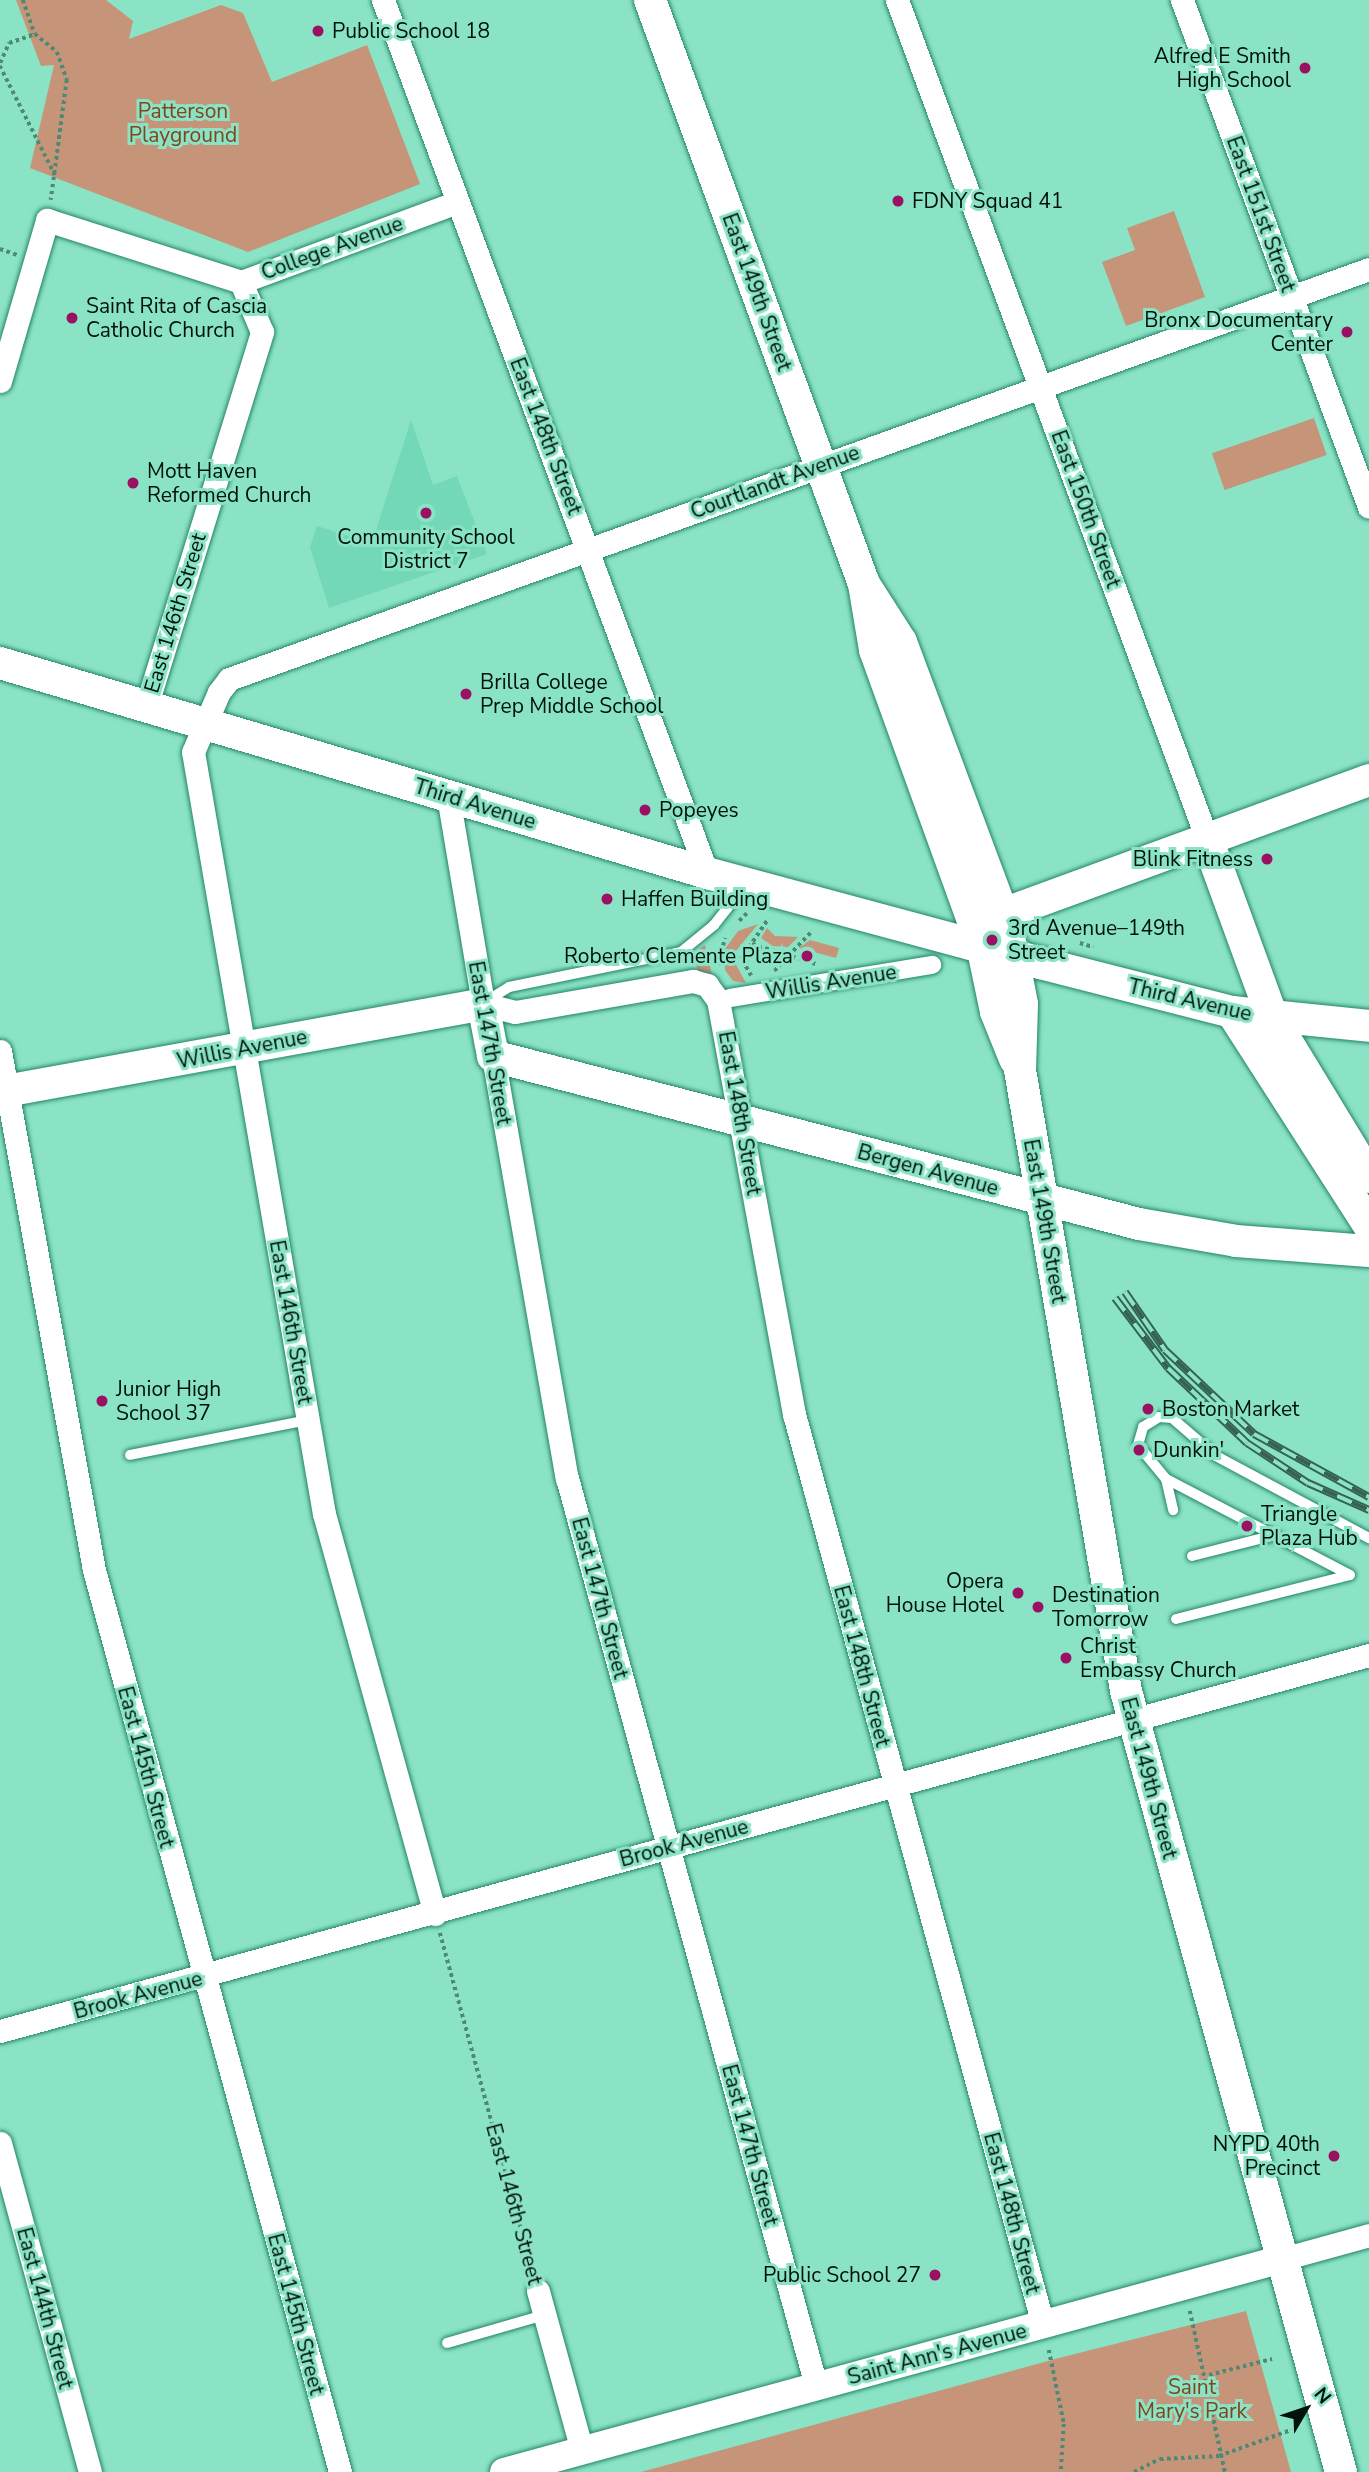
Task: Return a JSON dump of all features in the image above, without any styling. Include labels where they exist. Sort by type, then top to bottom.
[{"type":"main road","name":"East 149th Street","points":[[650,0],[864,584],[875,650],[967,941],[1020,1070]]},
{"type":"main road","name":"East 149th Street","points":[[864,584],[901,642],[1003,914],[1014,955],[1022,1004],[1020,1070],[1040,1200],[1133,1721],[1341,2472]]},
{"type":"main road","name":"Third Avenue","points":[[0,663],[707,873],[748,881],[1014,955],[1232,1012],[1273,1019],[1369,1026]]},
{"type":"main road","points":[[1003,914],[1369,780]]},
{"type":"main road","name":"East 150th Street","points":[[1207,839],[1273,1019],[1369,1177]]},
{"type":"main road","name":"Willis Avenue","points":[[4,1092],[483,1004]]},
{"type":"main road","name":"East 147th Street","points":[[483,1004],[493,1056]]},
{"type":"main road","points":[[1232,1012],[1369,1225]]},
{"type":"main road","name":"Bergen Avenue","points":[[493,1056],[741,1119],[1040,1200],[1236,1241],[1369,1251]]},
{"type":"street","name":"East 148th Street","points":[[383,0],[590,551],[707,873]]},
{"type":"street","name":"East 150th Street","points":[[897,0],[1207,839]]},
{"type":"street","name":"East 151st Street","points":[[1182,0],[1291,298],[1364,479],[1369,507]]},
{"type":"street","name":"College Avenue","points":[[47,220],[241,282],[457,202]]},
{"type":"street","points":[[0,381],[47,220]]},
{"type":"street","name":"Courtlandt Avenue","points":[[203,724],[229,679],[1369,269]]},
{"type":"street","name":"East 146th Street","points":[[146,707],[262,332],[241,282]]},
{"type":"street","name":"East 146th Street","points":[[203,724],[193,752],[324,1514],[435,1914]]},
{"type":"street","name":"East 147th Street","points":[[448,796],[483,1004]]},
{"type":"street","name":"Willis Avenue","points":[[483,1004],[514,1012],[693,981],[707,985],[724,999],[932,965]]},
{"type":"street","name":"East 148th Street","points":[[724,999],[741,1119],[794,1415],[1046,2337]]},
{"type":"street","name":"East 145th Street","points":[[0,1051],[4,1092],[85,1530],[203,1978],[340,2472]]},
{"type":"street","name":"East 147th Street","points":[[493,1056],[567,1478],[816,2386]]},
{"type":"street","name":"Brook Avenue","points":[[0,2031],[203,1978],[668,1847],[1369,1655]]},
{"type":"street","name":"East 144th Street","points":[[0,2143],[90,2472]]},
{"type":"street","name":"Saint Ann's Avenue","points":[[504,2472],[816,2386],[1046,2337],[1282,2259],[1369,2235]]},
{"type":"street","name":"East 146th Street","points":[[538,2291],[582,2451]]},
{"type":"lane","name":"Willis Avenue","points":[[483,1004],[509,986],[681,952],[714,925],[748,881]]},
{"type":"lane","points":[[1176,1619],[1350,1574],[1166,1479],[1138,1444],[1143,1427],[1159,1417],[1172,1418],[1216,1455],[1369,1538]]},
{"type":"lane","points":[[130,1455],[308,1420]]},
{"type":"lane","points":[[1166,1479],[1173,1510]]},
{"type":"lane","points":[[1192,1556],[1275,1535]]},
{"type":"lane","points":[[447,2343],[544,2315]]},
{"type":"path","points":[[23,0],[35,34],[57,52],[67,80],[56,177],[47,220]]},
{"type":"path","points":[[35,34],[9,43],[0,65],[56,177]]},
{"type":"path","points":[[735,925],[747,913]]},
{"type":"path","points":[[768,919],[741,959],[760,993],[783,958],[811,932]]},
{"type":"path","points":[[724,999],[716,955],[729,933]]},
{"type":"path","points":[[1080,943],[1093,947]]},
{"type":"path","points":[[752,944],[783,958],[831,966]]},
{"type":"path","name":"East 146th Street","points":[[447,1956],[538,2291]]},
{"type":"path","points":[[1190,2312],[1209,2375],[1219,2456],[1225,2472]]},
{"type":"path","points":[[1046,2337],[1064,2424],[1061,2472]]},
{"type":"path","points":[[1209,2375],[1272,2359]]},
{"type":"path","points":[[1134,2472],[1160,2459],[1219,2456],[1291,2430]]},
{"type":"shaded area","name":"Community School District 7","points":[[411,420],[433,485],[457,476],[487,554],[329,608],[310,547],[317,526],[372,543]]},
{"type":"green space","name":"Patterson Playground","points":[[16,0],[106,0],[133,21],[129,39],[221,5],[243,13],[272,82],[367,45],[420,184],[248,252],[30,168],[54,65],[41,66]]},
{"type":"green space","points":[[1174,211],[1205,297],[1126,326],[1102,262],[1135,250],[1127,228]]},
{"type":"green space","points":[[1314,418],[1327,455],[1225,490],[1212,453]]},
{"type":"green space","points":[[758,924],[736,951],[735,963],[746,983],[733,981],[725,970],[725,949],[738,931]]},
{"type":"green space","points":[[767,928],[775,936],[798,937],[788,947],[773,946],[761,938]]},
{"type":"green space","points":[[810,940],[839,948],[836,958],[799,948]]},
{"type":"green space","points":[[705,945],[713,979],[698,972],[693,953]]},
{"type":"green space","name":"Saint Mary's Park","points":[[1246,2311],[1291,2472],[641,2472],[1059,2358]]},
{"type":"railway","points":[[1125,1292],[1165,1350],[1254,1434],[1369,1497]]},
{"type":"railway","points":[[1115,1298],[1168,1368],[1247,1443],[1308,1483],[1369,1510]]},
{"type":"place","name":"Public School 18","points":[[318,31]]},
{"type":"place","name":"Alfred E Smith High School","points":[[1305,68]]},
{"type":"place","name":"FDNY Squad 41","points":[[898,201]]},
{"type":"place","name":"Saint Rita of Cascia Catholic Church","points":[[72,318]]},
{"type":"place","name":"Bronx Documentary Center","points":[[1347,332]]},
{"type":"place","name":"Mott Haven Reformed Church","points":[[133,483]]},
{"type":"place","name":"Community School District 7","points":[[426,513]]},
{"type":"place","name":"Brilla College Prep Middle School","points":[[466,694]]},
{"type":"place","name":"Popeyes","points":[[645,810]]},
{"type":"place","name":"Blink Fitness","points":[[1267,859]]},
{"type":"place","name":"Haffen Building","points":[[607,899]]},
{"type":"place","name":"3rd Avenue–149th Street","points":[[992,940]]},
{"type":"place","name":"Roberto Clemente Plaza","points":[[807,956]]},
{"type":"place","name":"Junior High School 37","points":[[102,1401]]},
{"type":"place","name":"Boston Market","points":[[1148,1409]]},
{"type":"place","name":"Dunkin'","points":[[1139,1450]]},
{"type":"place","name":"Triangle Plaza Hub","points":[[1247,1526]]},
{"type":"place","name":"Opera House Hotel","points":[[1018,1593]]},
{"type":"place","name":"Destination Tomorrow","points":[[1038,1607]]},
{"type":"place","name":"Christ Embassy Church","points":[[1066,1658]]},
{"type":"place","name":"NYPD 40th Precinct","points":[[1334,2156]]},
{"type":"place","name":"Public School 27","points":[[935,2275]]}]
